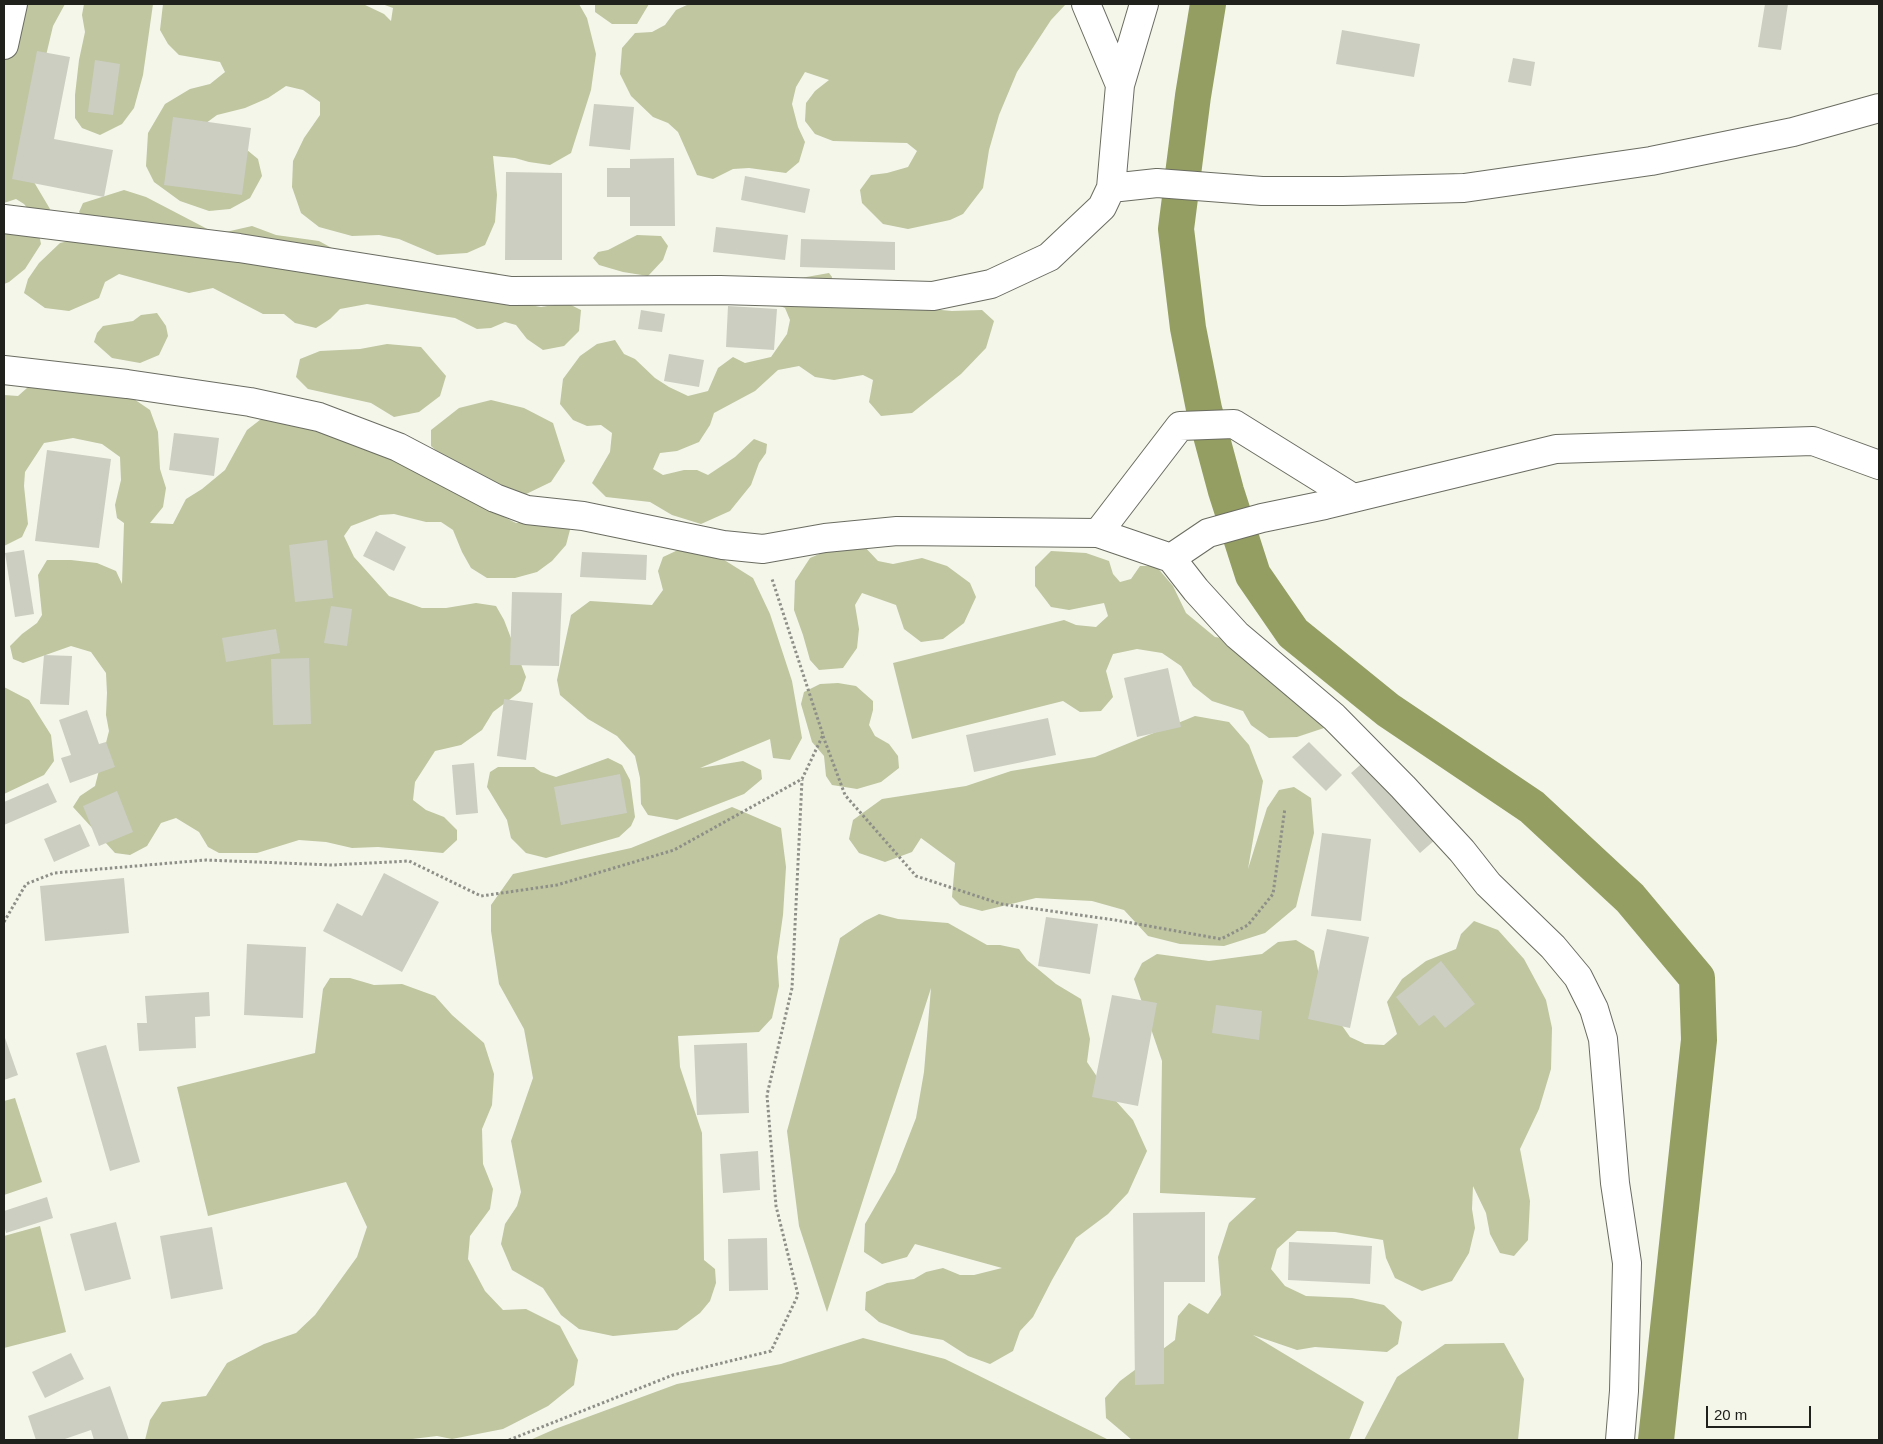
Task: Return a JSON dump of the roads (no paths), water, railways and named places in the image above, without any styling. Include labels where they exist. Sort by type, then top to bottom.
[{"type":"street","points":[[4,45],[13,4]]},
{"type":"street","points":[[1086,4],[1120,85]]},
{"type":"street","points":[[4,219],[239,248],[511,291],[720,290],[933,296],[991,284],[1049,257],[1102,207],[1111,188],[1120,85],[1144,4]]},
{"type":"street","points":[[1111,188],[1157,183],[1262,191],[1464,188],[1651,161],[1794,132],[1879,108]]},
{"type":"street","points":[[4,370],[127,384],[250,402],[319,417],[398,447],[495,498],[527,510],[583,516],[723,546],[763,549],[826,538],[897,531],[1098,533],[1171,558],[1196,590],[1238,635],[1334,717],[1403,787],[1462,851],[1488,884],[1553,947],[1578,977],[1594,1009],[1603,1039],[1616,1183],[1627,1263],[1624,1391],[1620,1440]]},
{"type":"street","points":[[1098,533],[1180,426],[1234,424],[1353,498]]},
{"type":"street","points":[[1171,558],[1208,533],[1262,518],[1556,449],[1813,441],[1879,465]]},
{"type":"waterway","points":[[1208,4],[1193,96],[1176,229],[1188,328],[1204,409],[1226,491],[1253,575],[1293,633],[1388,710],[1532,807],[1630,898],[1697,978],[1699,1040],[1656,1440]]}]
